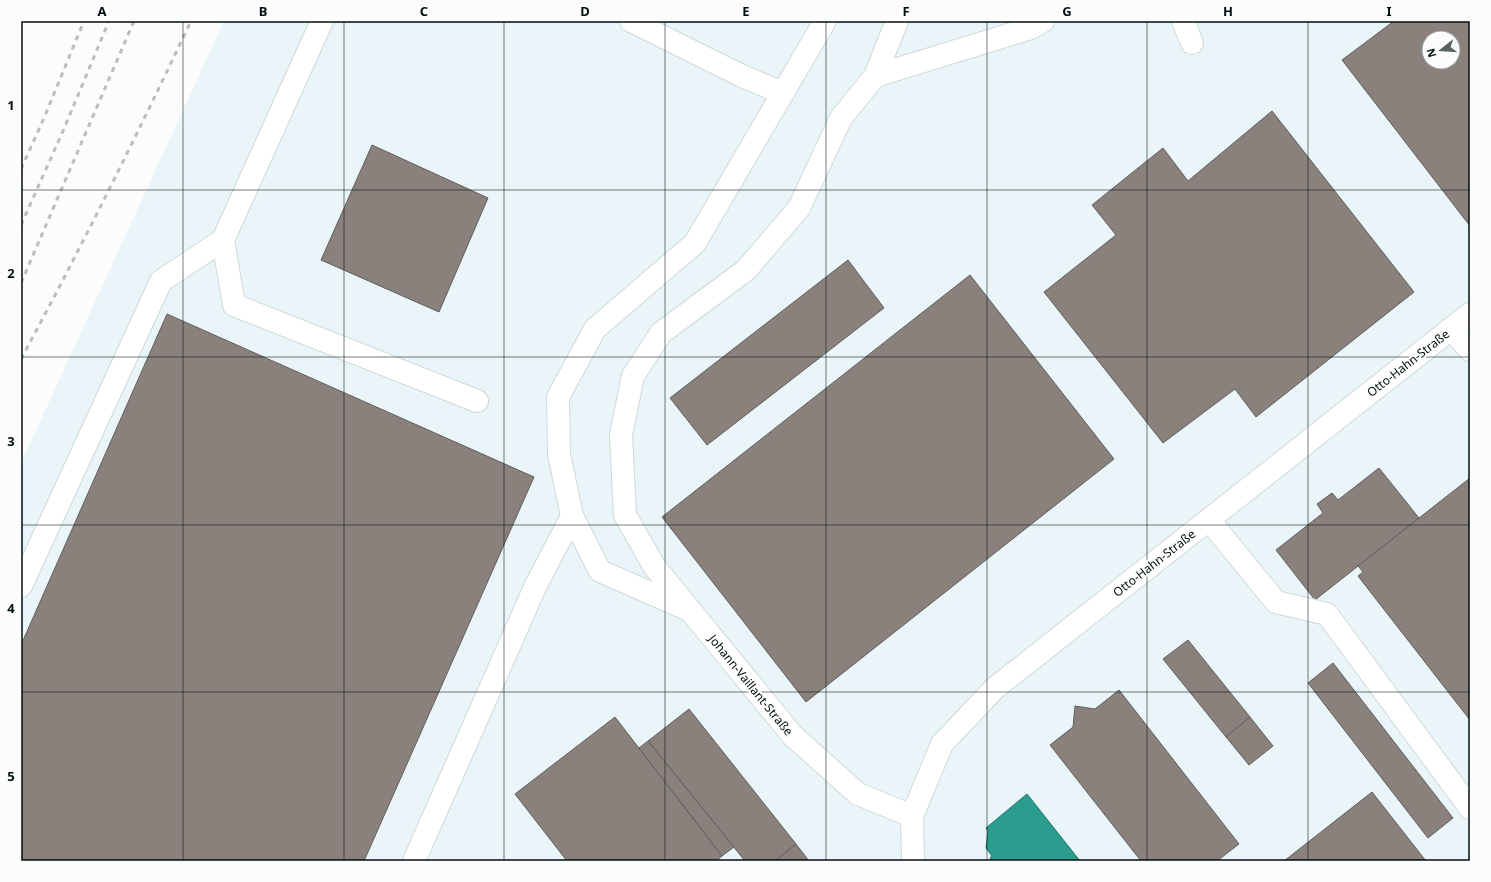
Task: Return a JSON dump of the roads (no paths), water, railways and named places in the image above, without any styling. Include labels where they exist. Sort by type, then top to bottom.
[{"type":"street","points":[[21,586],[161,281],[223,240],[322,21]]},
{"type":"street","points":[[631,21],[742,76],[783,93]]},
{"type":"street","points":[[690,610],[600,571],[572,516],[558,454],[558,397],[595,329],[695,243],[825,21]]},
{"type":"street","points":[[875,76],[897,21]]},
{"type":"street","points":[[875,76],[1031,28],[1042,21]]},
{"type":"street","points":[[1183,21],[1192,43]]},
{"type":"street","name":"Johann-Vaillant-Straße","points":[[875,76],[841,118],[799,208],[746,270],[660,333],[633,376],[621,435],[626,515],[654,566],[792,736],[858,794],[912,816]]},
{"type":"street","points":[[223,240],[234,305],[477,401]]},
{"type":"street","name":"Otto-Hahn-Straße","points":[[913,861],[912,816],[942,744],[996,688],[1470,314]]},
{"type":"street","points":[[1451,329],[1470,350]]},
{"type":"street","points":[[414,861],[536,585],[572,516]]},
{"type":"street","points":[[1209,520],[1276,602],[1327,614],[1470,808]]},
{"type":"railway","points":[[21,169],[84,21]]},
{"type":"railway","points":[[21,225],[63,131],[109,21]]},
{"type":"railway","points":[[21,283],[134,21]]},
{"type":"railway","points":[[21,359],[108,191],[191,21]]}]
